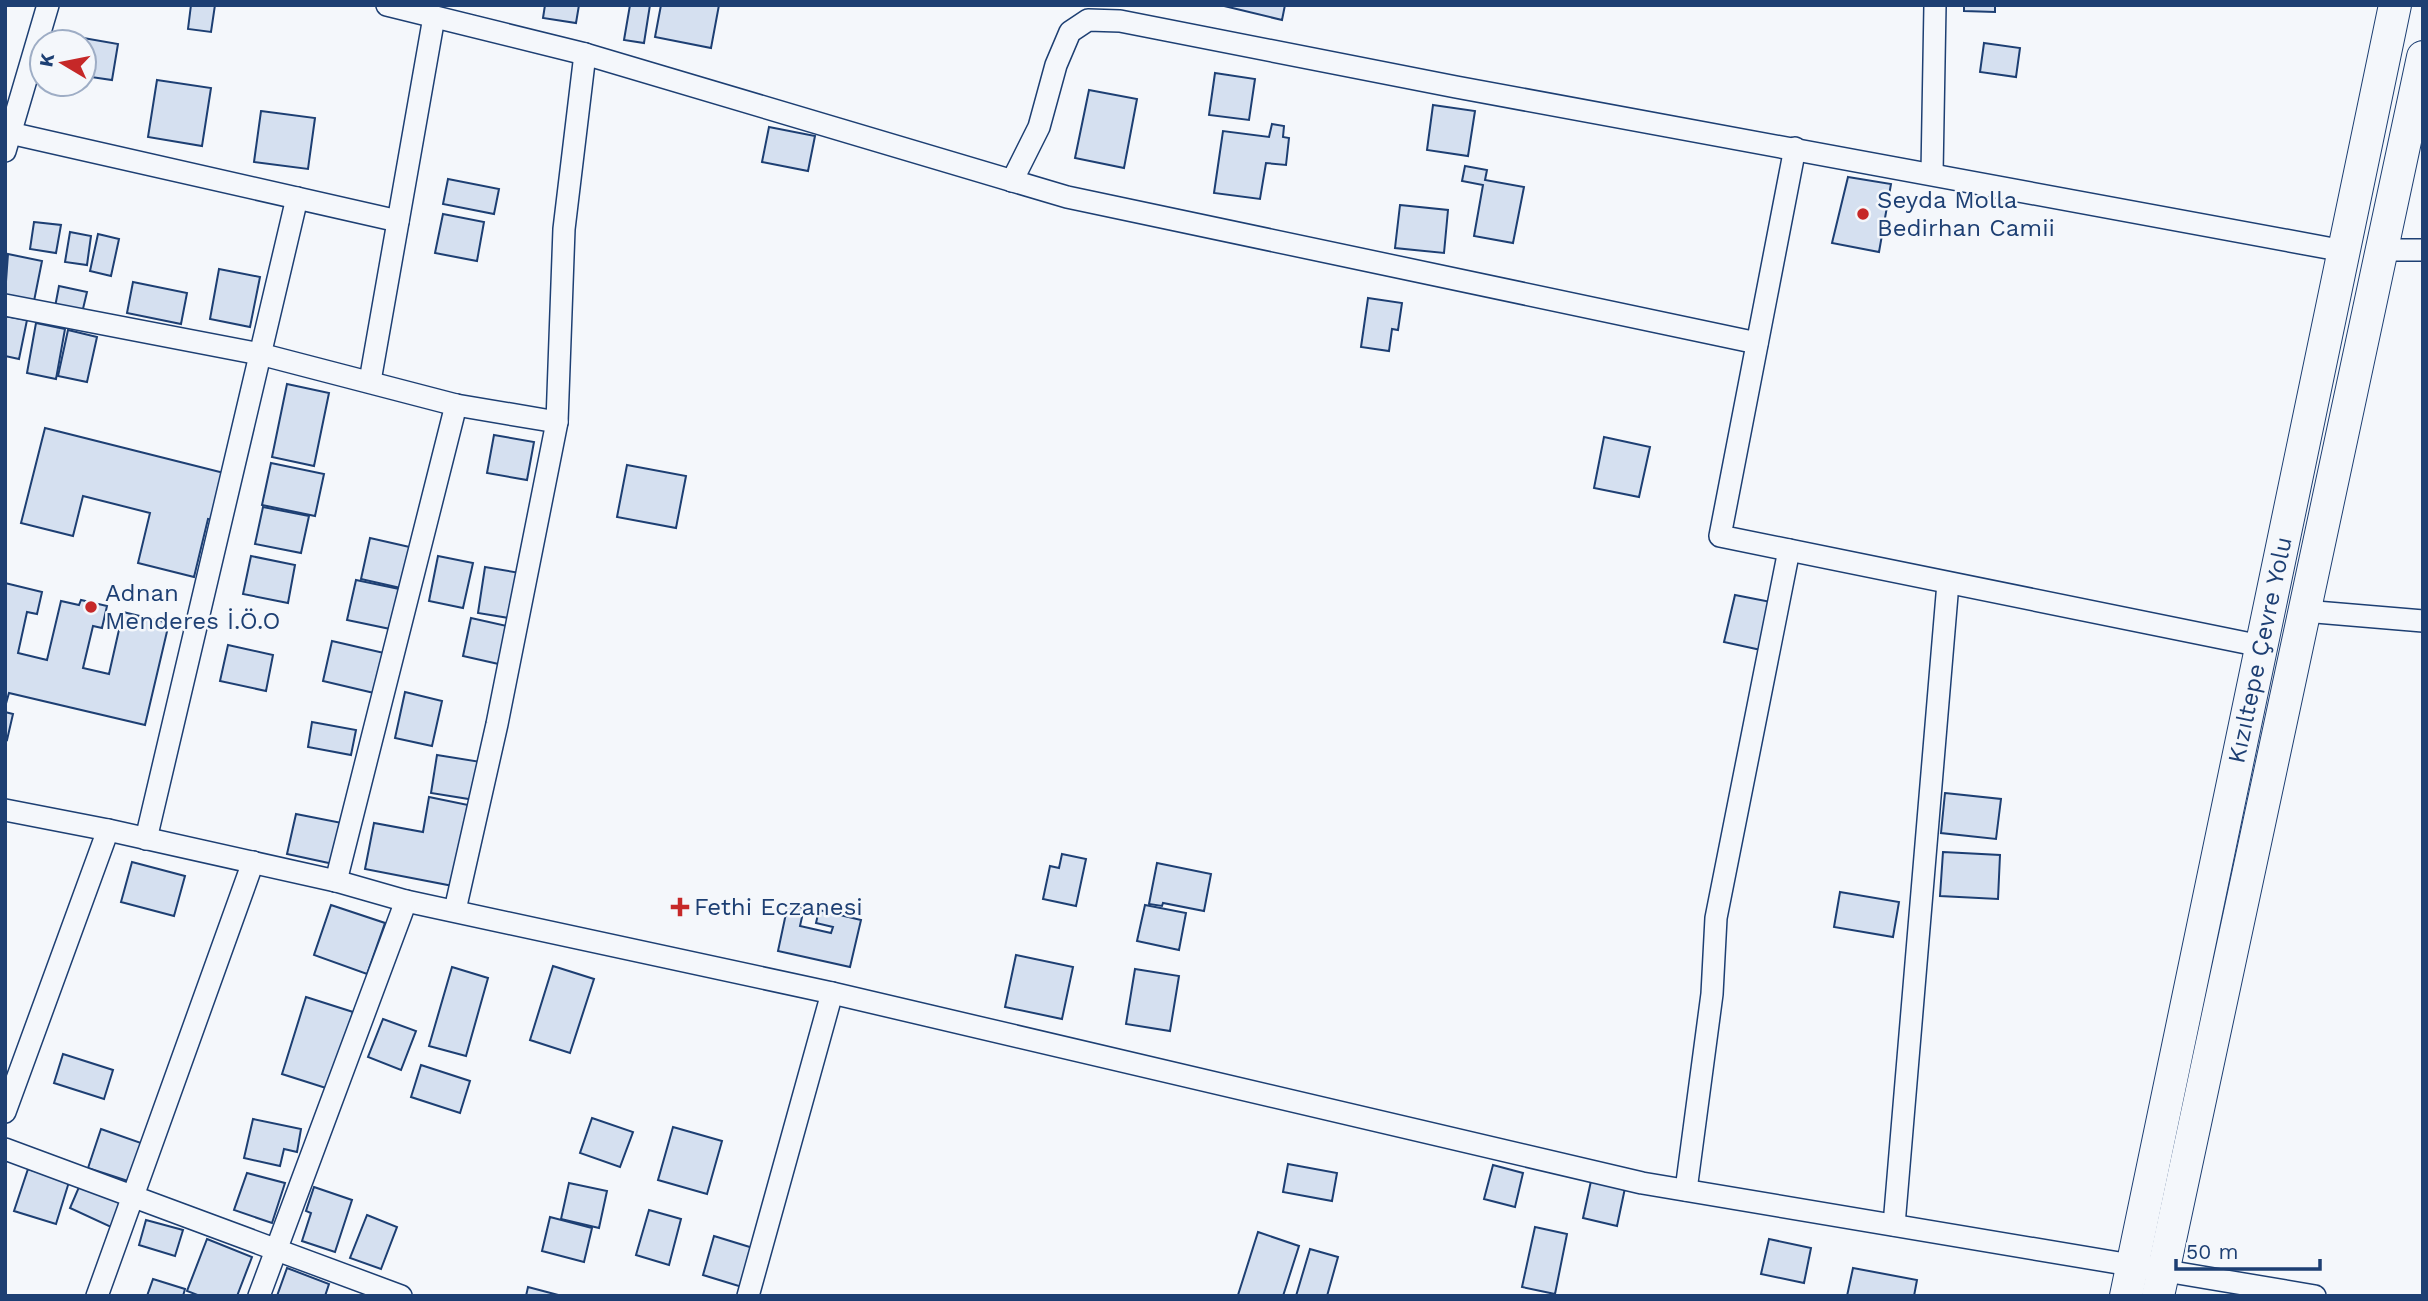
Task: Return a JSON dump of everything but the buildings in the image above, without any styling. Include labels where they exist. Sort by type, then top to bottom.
[{"type":"highway","name":"Kızıltepe Çevre Yolu","points":[[2129,1281],[2395,5]]},
{"type":"highway","name":"Kızıltepe Çevre Yolu","points":[[2161,1283],[2423,57]]},
{"type":"street","points":[[48,5],[8,142],[298,198],[398,221]]},
{"type":"street","points":[[387,5],[585,54],[1067,197],[1757,343]]},
{"type":"street","points":[[1931,173],[1935,5]]},
{"type":"street","points":[[370,381],[434,17]]},
{"type":"street","points":[[1012,181],[1039,127],[1056,65],[1070,32],[1088,20],[1119,21],[2344,251]]},
{"type":"street","points":[[456,910],[497,724],[557,422],[564,229],[585,54]]},
{"type":"street","points":[[1795,148],[1720,536],[2261,646]]},
{"type":"street","points":[[146,839],[298,198]]},
{"type":"street","points":[[2381,250],[2423,250]]},
{"type":"street","points":[[5,305],[260,354],[456,405],[557,422]]},
{"type":"street","points":[[335,881],[456,405]]},
{"type":"street","points":[[1686,1190],[1712,993],[1716,918],[1789,550]]},
{"type":"street","points":[[1894,1225],[1948,583]]},
{"type":"street","points":[[2304,611],[2423,621]]},
{"type":"street","points":[[6,811],[108,830],[335,881],[406,901],[832,993],[1642,1183],[1894,1225],[2129,1281],[2315,1296]]},
{"type":"street","points":[[5,1112],[108,830]]},
{"type":"street","points":[[97,1296],[253,862]]},
{"type":"street","points":[[259,1296],[406,901]]},
{"type":"street","points":[[748,1296],[832,993]]},
{"type":"street","points":[[5,1149],[401,1296]]},
{"type":"place","name":"Seyda Molla Bedirhan Camii","points":[[1863,214]]},
{"type":"place","name":"Adnan Menderes İ.Ö.O","points":[[91,607]]},
{"type":"place","name":"Fethi Eczanesi","points":[[680,907]]}]
